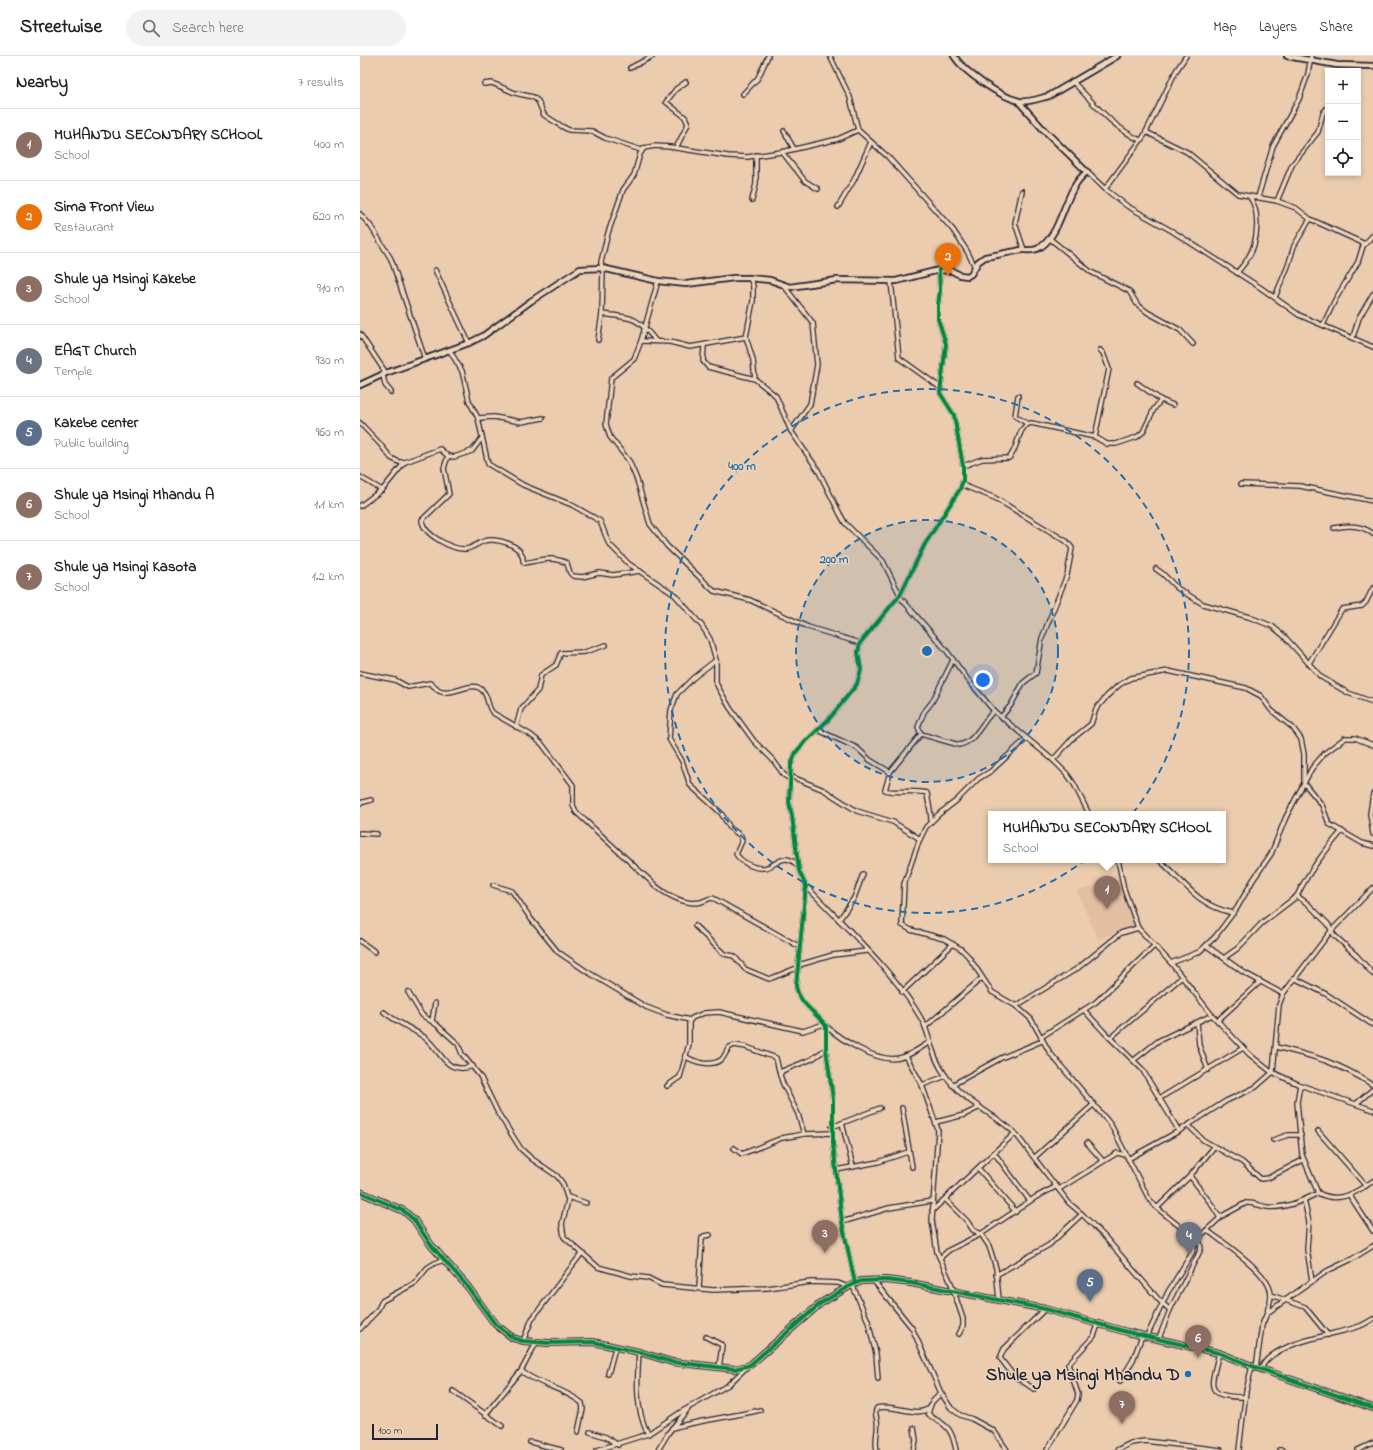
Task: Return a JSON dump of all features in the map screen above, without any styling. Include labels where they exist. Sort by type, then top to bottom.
[{"type":"street","points":[[630,68],[652,56]]},
{"type":"street","points":[[743,94],[758,78],[768,56]]},
{"type":"street","points":[[830,56],[850,97],[858,130],[888,157],[952,230],[967,251],[975,267]]},
{"type":"street","points":[[954,56],[964,69],[975,78],[1019,102],[1042,129],[1086,172],[1127,206],[1172,231],[1275,297],[1299,315],[1373,346]]},
{"type":"street","points":[[1019,102],[1036,100],[1049,96],[1117,56]]},
{"type":"street","points":[[1105,189],[1146,132],[1176,71],[1186,56]]},
{"type":"street","points":[[1287,56],[1355,66],[1373,66]]},
{"type":"street","points":[[1258,197],[1273,146],[1299,98],[1308,74],[1310,59]]},
{"type":"street","points":[[676,148],[688,124],[685,117],[666,102],[676,89],[686,82]]},
{"type":"street","points":[[1072,82],[1111,122],[1140,140]]},
{"type":"street","points":[[484,84],[492,83],[515,93],[533,97],[538,101],[544,116],[563,128],[570,130],[592,131],[605,138],[641,150],[655,146],[738,158],[782,152],[838,139],[858,130]]},
{"type":"street","points":[[1277,201],[1292,165],[1318,132],[1325,111]]},
{"type":"street","points":[[784,131],[794,149]]},
{"type":"street","points":[[1146,132],[1180,148],[1238,194],[1277,201],[1299,209],[1310,219],[1365,244]]},
{"type":"street","points":[[838,207],[854,180],[871,142]]},
{"type":"street","points":[[598,340],[602,314],[601,262],[608,232],[623,190],[634,174],[641,150]]},
{"type":"street","points":[[782,152],[805,180],[818,189]]},
{"type":"street","points":[[752,200],[756,184],[756,156]]},
{"type":"street","points":[[360,386],[384,374],[450,351],[483,336],[576,271],[602,268],[658,281],[686,284],[734,278],[750,278],[770,280],[784,286],[795,287],[837,280],[891,281],[907,279],[921,273],[939,270],[952,271],[960,275],[968,276],[971,274],[978,262],[985,257],[1036,249],[1049,238],[1063,214],[1067,198],[1078,180],[1086,172]]},
{"type":"street","points":[[1022,191],[1015,223],[1024,250]]},
{"type":"street","points":[[1237,273],[1249,256],[1257,236],[1255,206],[1249,196]]},
{"type":"street","points":[[360,214],[370,226],[391,259],[424,359]]},
{"type":"street","points":[[1275,297],[1296,242],[1310,219]]},
{"type":"street","points":[[1323,325],[1335,300],[1358,262],[1365,244],[1373,234]]},
{"type":"street","points":[[1049,238],[1091,272],[1129,291],[1137,304],[1147,312],[1180,330],[1193,344]]},
{"type":"street","points":[[435,270],[469,343]]},
{"type":"street","points":[[939,270],[940,291],[938,319],[946,344],[941,395],[954,415],[963,466],[962,485],[925,544],[900,595],[860,643],[858,652],[861,670],[853,692],[796,752],[791,765],[789,802],[798,866],[806,886],[867,950],[902,992],[925,1027],[937,1061],[952,1085],[962,1095],[1006,1124],[1016,1133],[1069,1203],[1117,1249],[1163,1304],[1170,1310]]},
{"type":"street","points":[[750,278],[753,286],[754,301],[746,337],[753,360],[755,379]]},
{"type":"street","points":[[658,281],[644,326],[641,341],[632,363],[615,373],[611,378],[605,420],[610,437],[629,461],[637,480],[648,520],[656,534],[667,546],[714,591],[750,600],[808,627],[860,643]]},
{"type":"street","points":[[891,281],[899,358],[941,388]]},
{"type":"street","points":[[784,286],[813,323],[817,365],[810,404],[791,431]]},
{"type":"street","points":[[1353,337],[1359,318],[1373,294]]},
{"type":"street","points":[[602,314],[638,321],[656,341]]},
{"type":"street","points":[[360,334],[384,374],[385,385],[391,392]]},
{"type":"street","points":[[641,341],[656,341],[690,347],[704,346],[707,343],[746,337]]},
{"type":"street","points":[[704,346],[703,361],[708,367],[755,379],[776,396],[791,431],[818,470],[845,523],[883,561],[900,595],[994,711],[1053,760],[1074,784],[1087,811]]},
{"type":"street","points":[[1095,437],[1109,369],[1103,353],[1100,350]]},
{"type":"street","points":[[450,351],[462,371],[469,401],[478,418],[486,461],[490,467],[530,488],[572,505],[600,521],[609,544],[629,564],[672,592],[691,612],[708,634],[716,660],[716,683],[730,708],[754,741],[773,760],[784,775],[824,790],[857,812],[893,822],[920,839]]},
{"type":"street","points":[[1137,384],[1161,400],[1173,405]]},
{"type":"street","points":[[1018,396],[1015,414],[1028,424],[1095,437],[1107,444],[1122,443],[1137,437],[1147,427],[1151,413],[1161,400]]},
{"type":"street","points":[[478,418],[494,417],[521,422],[543,418]]},
{"type":"street","points":[[360,422],[391,458],[399,462],[405,462],[440,449],[448,456],[454,457],[472,451],[482,438]]},
{"type":"street","points":[[963,466],[982,460],[1009,458],[1016,447],[1022,428],[1028,424]]},
{"type":"street","points":[[448,456],[444,468],[449,494],[423,518],[422,522],[436,539],[462,549],[468,549],[489,540],[512,545],[522,555],[523,562],[538,559],[562,561],[568,565],[570,573],[577,577],[588,577],[599,573],[613,575],[640,571]]},
{"type":"street","points":[[360,506],[382,490],[405,462]]},
{"type":"street","points":[[360,477],[382,490]]},
{"type":"street","points":[[1241,484],[1304,487],[1373,501]]},
{"type":"street","points":[[962,485],[995,498],[1066,541],[1072,548],[1067,575],[1042,638],[1036,673],[1023,683],[1011,705],[1001,717]]},
{"type":"street","points":[[1334,528],[1349,526],[1365,528],[1373,534]]},
{"type":"street","points":[[1156,569],[1177,588],[1203,604],[1249,617],[1272,626],[1284,636],[1321,677],[1357,697],[1373,702]]},
{"type":"street","points":[[1309,663],[1342,609],[1362,606],[1366,602],[1373,588]]},
{"type":"street","points":[[516,727],[521,709],[538,690],[541,675],[556,665],[562,653],[585,652],[606,645]]},
{"type":"street","points":[[716,660],[693,678],[677,694],[671,710],[670,742],[682,761],[690,785],[721,813],[730,828],[741,836],[742,841],[736,854],[741,860],[753,866],[762,868],[781,859],[791,860],[798,866]]},
{"type":"street","points":[[921,734],[918,727],[921,717],[935,698],[953,660]]},
{"type":"street","points":[[1053,760],[1071,740],[1089,727],[1096,709],[1119,685],[1131,678],[1168,670],[1246,688],[1261,696],[1271,710],[1293,728],[1301,739],[1304,754],[1304,783],[1322,805],[1329,824],[1362,842],[1373,846]]},
{"type":"street","points":[[360,673],[395,680],[408,687],[430,684],[443,692],[455,692],[476,686],[486,696],[489,708],[493,714],[531,735],[542,744],[572,783],[574,788],[573,805],[576,812],[656,887],[670,897],[679,900],[699,903],[713,898],[800,947]]},
{"type":"street","points":[[921,734],[959,745],[964,744],[974,736],[984,721],[994,711]]},
{"type":"street","points":[[818,730],[857,748],[870,760],[890,772]]},
{"type":"street","points":[[921,734],[890,772],[885,790],[889,792],[901,791],[926,793],[928,803],[932,811],[931,820]]},
{"type":"street","points":[[1172,963],[1199,952],[1207,946],[1233,913],[1275,847],[1286,817],[1317,762],[1341,739],[1355,738],[1373,744]]},
{"type":"street","points":[[1026,739],[991,771],[978,779],[956,801],[931,820],[920,839],[904,884],[902,925],[905,928],[938,937],[953,944],[968,956],[994,994],[1016,1006],[1032,1018],[1041,1039],[1050,1053],[1111,1125],[1146,1194],[1157,1208],[1197,1239],[1200,1243],[1200,1249],[1170,1310],[1160,1338]]},
{"type":"street","points":[[1373,794],[1370,814],[1373,834]]},
{"type":"street","points":[[360,804],[371,800]]},
{"type":"street","points":[[1224,958],[1238,948],[1262,923],[1297,896],[1302,885],[1322,855],[1342,831]]},
{"type":"street","points":[[360,833],[377,834]]},
{"type":"street","points":[[1119,863],[1124,889],[1138,928],[1172,963],[1212,1015],[1243,1048],[1258,1062],[1272,1072],[1300,1085],[1357,1103],[1373,1110]]},
{"type":"street","points":[[1162,863],[1204,903],[1233,913]]},
{"type":"street","points":[[839,920],[854,898],[863,874]]},
{"type":"street","points":[[494,885],[512,891],[531,919],[558,952],[586,971],[646,1007],[667,1015],[690,1020],[704,1012],[719,1012],[803,1031],[825,1025]]},
{"type":"street","points":[[806,886],[797,992],[804,1003],[842,1040],[865,1051],[891,1058],[906,1056],[930,1042]]},
{"type":"street","points":[[1128,1159],[1179,1131],[1226,1101],[1256,1087],[1272,1072],[1276,1047],[1279,1005],[1284,994],[1294,978],[1331,931],[1373,888]]},
{"type":"street","points":[[1297,896],[1308,904],[1328,924],[1331,931],[1373,974]]},
{"type":"street","points":[[695,926],[724,954],[734,956],[747,970],[769,979],[799,966],[828,956],[867,950]]},
{"type":"street","points":[[1016,1006],[1078,968],[1121,933],[1138,928]]},
{"type":"street","points":[[360,941],[375,952]]},
{"type":"street","points":[[902,992],[953,944]]},
{"type":"street","points":[[952,1085],[996,1060],[1041,1039],[1084,1010],[1122,979],[1154,946]]},
{"type":"street","points":[[1207,946],[1260,982],[1284,994]]},
{"type":"street","points":[[1110,1038],[1182,977]]},
{"type":"street","points":[[925,1027],[982,978]]},
{"type":"street","points":[[1294,978],[1326,994],[1373,1025]]},
{"type":"street","points":[[1218,1020],[1260,982]]},
{"type":"street","points":[[408,992],[422,1015],[432,1021],[456,1042],[462,1054],[473,1066],[513,1138],[526,1154],[561,1180],[568,1197],[562,1224],[563,1232],[568,1242],[602,1268],[631,1276],[648,1278],[662,1285],[713,1290],[747,1290],[811,1282],[838,1282],[852,1285]]},
{"type":"street","points":[[432,1021],[435,1003]]},
{"type":"street","points":[[1084,1010],[1110,1038],[1134,1060],[1150,1079],[1179,1131]]},
{"type":"street","points":[[384,1012],[397,1022],[424,1038],[446,1063],[461,1069],[473,1066]]},
{"type":"street","points":[[1134,1060],[1158,1041],[1212,1015]]},
{"type":"street","points":[[667,1086],[679,1078],[689,1044],[690,1020]]},
{"type":"street","points":[[1197,1022],[1199,1045],[1208,1070]]},
{"type":"street","points":[[825,1025],[826,1049],[832,1099],[832,1133],[842,1222],[852,1285],[868,1322],[876,1354],[878,1379]]},
{"type":"street","points":[[685,1056],[695,1062],[712,1062],[722,1059],[730,1047],[740,1045],[776,1058],[783,1084],[798,1114],[804,1134]]},
{"type":"street","points":[[1276,1047],[1328,1060],[1348,1069],[1373,1085]]},
{"type":"street","points":[[1160,1098],[1243,1048]]},
{"type":"street","points":[[780,1075],[782,1071],[812,1059],[826,1049]]},
{"type":"street","points":[[906,1056],[922,1085],[938,1130],[932,1201],[932,1225],[940,1258],[963,1319],[963,1326],[959,1334]]},
{"type":"street","points":[[922,1085],[946,1076]]},
{"type":"street","points":[[1300,1085],[1297,1102],[1302,1135],[1303,1160],[1318,1193]]},
{"type":"street","points":[[1357,1103],[1373,1089]]},
{"type":"street","points":[[1035,1157],[1094,1104]]},
{"type":"street","points":[[936,1122],[964,1115],[980,1107]]},
{"type":"street","points":[[832,1127],[880,1108]]},
{"type":"street","points":[[902,1108],[908,1152],[912,1167]]},
{"type":"street","points":[[842,1123],[853,1166]]},
{"type":"street","points":[[1188,1125],[1203,1140],[1242,1162],[1259,1178],[1263,1179],[1303,1160]]},
{"type":"street","points":[[1318,1131],[1366,1186]]},
{"type":"street","points":[[734,1148],[742,1154],[772,1141],[804,1134],[832,1133]]},
{"type":"street","points":[[932,1211],[1016,1133]]},
{"type":"street","points":[[1273,1140],[1288,1135],[1302,1135]]},
{"type":"street","points":[[1087,1143],[1103,1161]]},
{"type":"street","points":[[1157,1208],[1190,1176],[1214,1147]]},
{"type":"street","points":[[836,1170],[887,1160],[908,1152]]},
{"type":"street","points":[[940,1258],[949,1250],[981,1234],[1016,1212],[1030,1201],[1058,1187],[1117,1153],[1126,1154]]},
{"type":"street","points":[[995,1154],[1030,1201]]},
{"type":"street","points":[[978,1168],[1016,1212]]},
{"type":"street","points":[[1190,1176],[1220,1218]]},
{"type":"street","points":[[1120,1381],[1133,1360],[1176,1277],[1192,1253],[1197,1239],[1220,1218],[1246,1203],[1274,1207],[1304,1200],[1318,1193],[1336,1198],[1350,1196],[1373,1182]]},
{"type":"street","points":[[360,1192],[404,1210],[414,1220],[444,1260],[468,1287],[495,1324],[513,1338],[536,1343],[588,1342],[639,1352],[672,1362],[719,1368],[735,1369],[750,1364]]},
{"type":"street","points":[[1350,1196],[1373,1230]]},
{"type":"street","points":[[568,1197],[586,1203]]},
{"type":"street","points":[[944,1199],[967,1221],[973,1230],[981,1234],[992,1254],[999,1300]]},
{"type":"street","points":[[1304,1200],[1309,1222],[1307,1249],[1312,1281]]},
{"type":"street","points":[[842,1222],[888,1208],[932,1201]]},
{"type":"street","points":[[996,1275],[1050,1245],[1082,1214]]},
{"type":"street","points":[[1207,1230],[1262,1275],[1271,1295],[1267,1313],[1262,1325],[1256,1368],[1245,1397],[1239,1450]]},
{"type":"street","points":[[699,1288],[702,1238],[710,1235]]},
{"type":"street","points":[[1267,1313],[1312,1281],[1373,1246]]},
{"type":"street","points":[[523,1341],[532,1319],[582,1253]]},
{"type":"street","points":[[360,1329],[374,1315],[384,1299],[415,1283],[430,1266],[444,1260]]},
{"type":"street","points":[[873,1280],[912,1328],[941,1393],[956,1413],[977,1421],[994,1431],[1007,1450]]},
{"type":"street","points":[[597,1450],[618,1445],[648,1434],[691,1406],[728,1385],[750,1364],[821,1303],[852,1285],[873,1280],[912,1283],[1045,1309],[1098,1325],[1160,1338],[1219,1353],[1256,1368],[1373,1408]]},
{"type":"street","points":[[1271,1295],[1305,1306],[1328,1335]]},
{"type":"street","points":[[1034,1389],[1013,1375],[1000,1358],[1004,1349],[1045,1309]]},
{"type":"street","points":[[1256,1368],[1282,1349],[1359,1327],[1373,1319]]},
{"type":"street","points":[[1047,1450],[1077,1400],[1078,1394],[1068,1364],[1094,1336],[1098,1325]]},
{"type":"street","points":[[706,1337],[722,1345],[719,1368]]},
{"type":"street","points":[[485,1415],[521,1371],[536,1343]]},
{"type":"street","points":[[608,1374],[615,1348]]},
{"type":"street","points":[[639,1352],[637,1386],[640,1418],[648,1434]]},
{"type":"street","points":[[1219,1353],[1211,1384],[1213,1389],[1226,1397],[1245,1397]]},
{"type":"street","points":[[521,1371],[533,1380],[561,1391],[581,1402],[583,1409],[578,1432]]},
{"type":"street","points":[[453,1391],[502,1426]]},
{"type":"street","points":[[877,1450],[876,1443],[878,1426],[875,1413],[877,1408],[898,1407],[919,1412],[928,1409],[941,1393]]},
{"type":"street","points":[[658,1450],[672,1428],[691,1406]]},
{"type":"street","points":[[928,1409],[931,1417],[945,1425],[950,1432],[956,1450]]},
{"type":"street","points":[[672,1428],[760,1410]]},
{"type":"street","points":[[914,1428],[916,1440],[914,1450]]},
{"type":"street","points":[[590,1432],[606,1437],[618,1445]]},
{"type":"street","points":[[1117,1450],[1131,1443],[1145,1441],[1221,1450]]},
{"type":"street","points":[[530,1442],[561,1450]]},
{"type":"street","points":[[1358,1450],[1373,1443]]},
{"type":"shaded area","points":[[1120,879],[1135,926],[1098,939],[1077,891]]},
{"type":"cycle path","points":[[855,1283],[842,1222],[833,1144],[833,1099],[826,1049],[826,1026],[804,1003],[796,986],[806,886],[799,871],[789,802],[791,765],[796,752],[829,719],[857,684],[861,670],[858,652],[860,643],[900,595],[925,544],[960,489],[963,480],[963,466],[954,415],[940,393],[946,344],[938,319],[940,291],[939,270]]},
{"type":"cycle path","points":[[360,1192],[404,1211],[414,1220],[431,1245],[468,1287],[495,1324],[513,1338],[523,1341],[548,1343],[593,1342],[639,1352],[672,1362],[735,1369],[750,1365],[821,1303],[848,1287],[861,1281],[886,1280],[911,1283],[1045,1309],[1127,1332],[1219,1353],[1373,1408]]},
{"type":"place","name":"Sima Front View","points":[[948,276]]},
{"type":"place","name":"MUHANDU SECONDARY SCHOOL","points":[[1107,909]]},
{"type":"place","name":"Shule ya Msingi Kakebe","points":[[825,1253]]},
{"type":"place","name":"EAGT Church","points":[[1189,1255]]},
{"type":"place","name":"Kakebe center","points":[[1090,1302]]},
{"type":"place","name":"Shule ya Msingi Mhandu A","points":[[1198,1358]]},
{"type":"place","name":"Shule ya Msingi Mhandu D","points":[[1188,1374]]},
{"type":"place","name":"Shule ya Msingi Kasota","points":[[1122,1424]]}]
